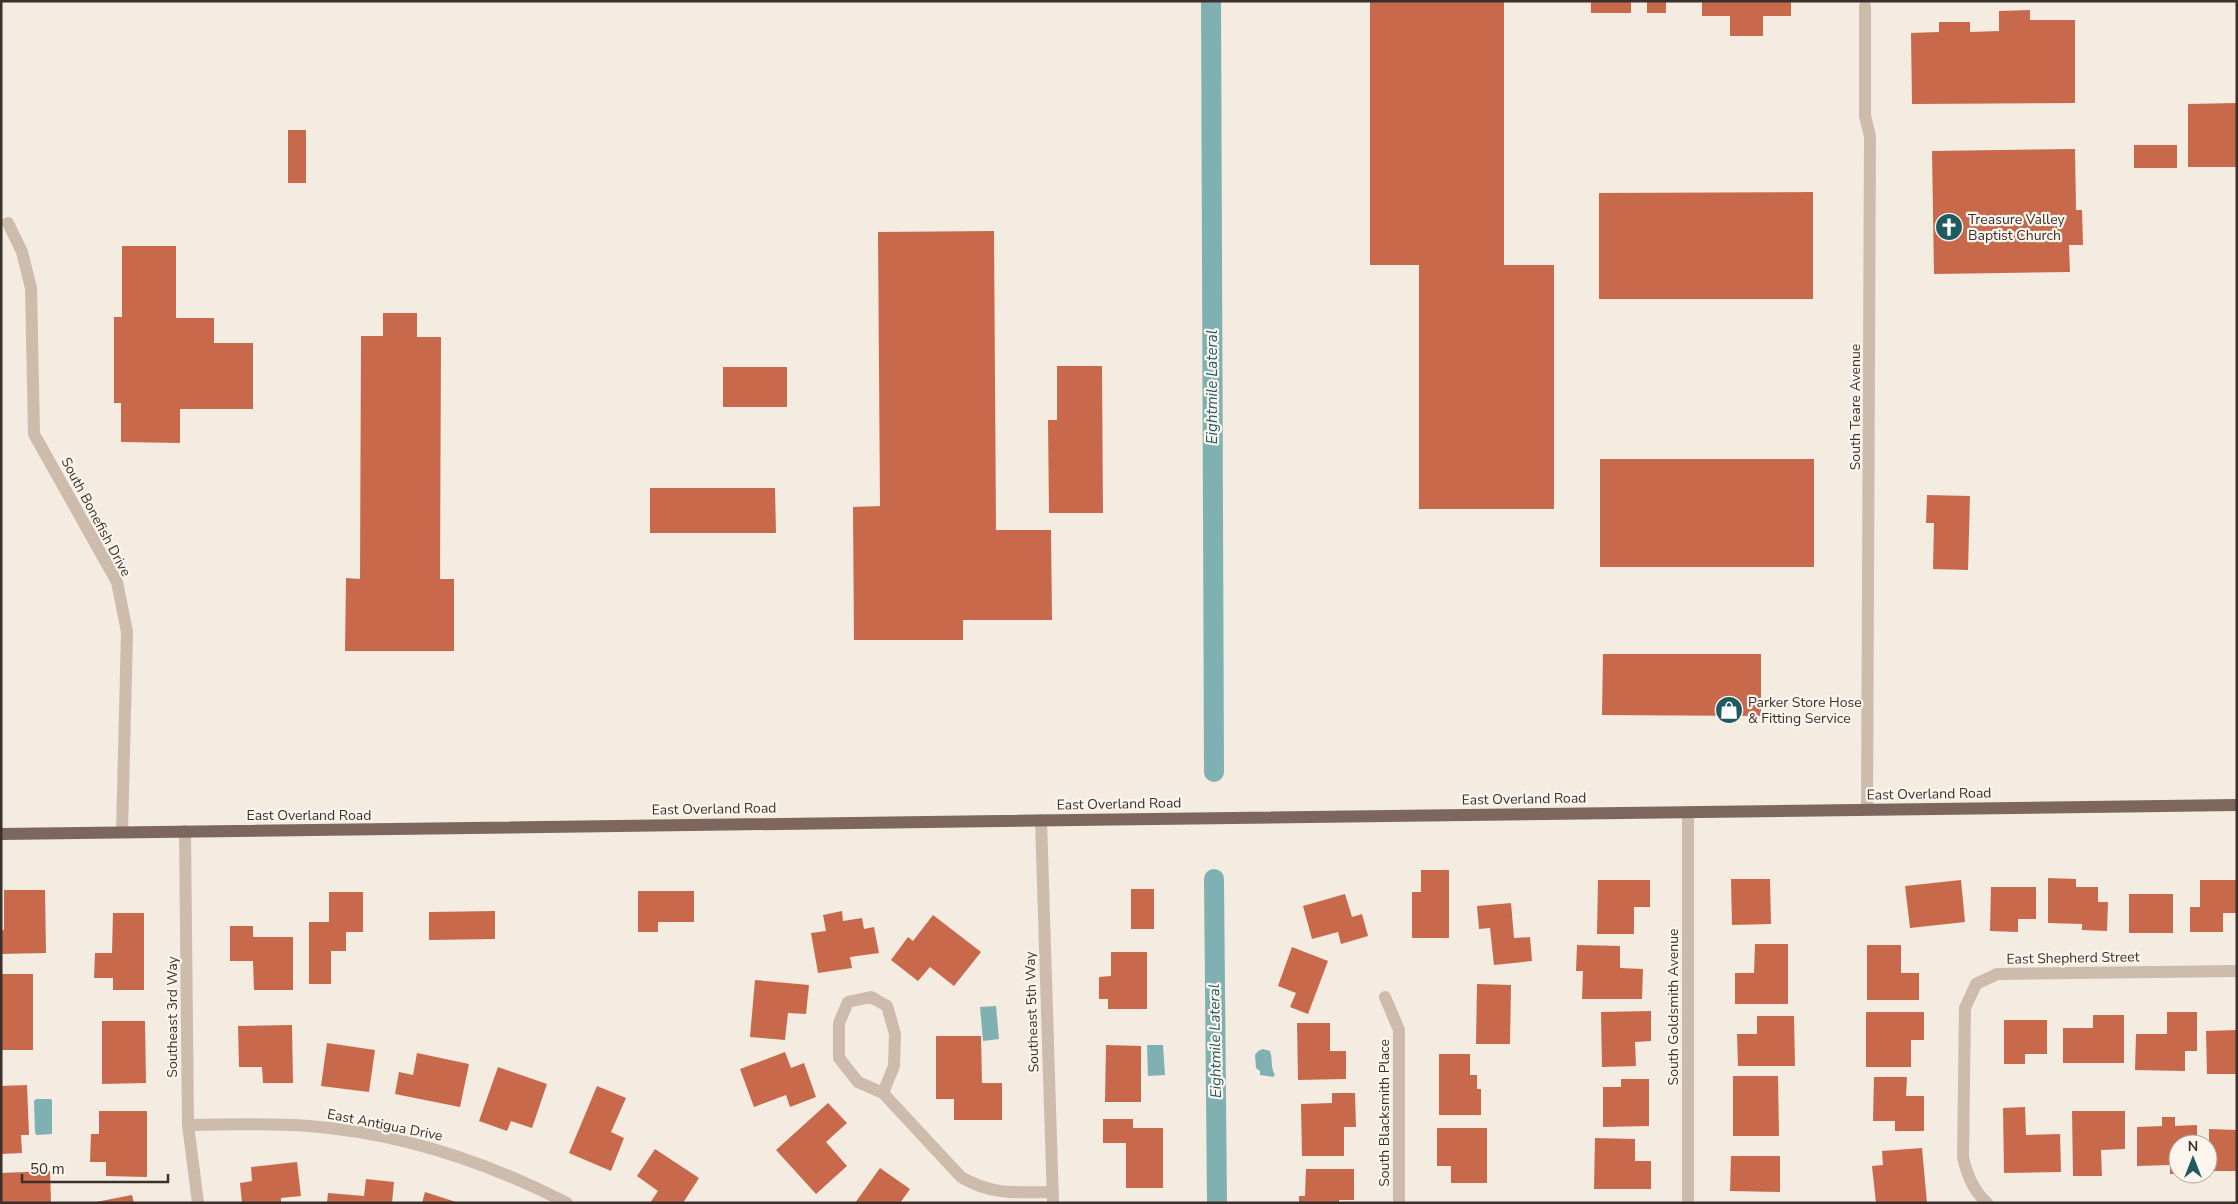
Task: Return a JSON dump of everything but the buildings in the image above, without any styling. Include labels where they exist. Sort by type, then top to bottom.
[{"type":"main road","name":"East Overland Road","points":[[1,834],[2237,805]]},
{"type":"street","name":"South Teare Avenue","points":[[1865,6],[1865,116],[1870,136],[1867,809]]},
{"type":"street","name":"South Bonefish Drive","points":[[8,223],[22,252],[30,288],[34,434],[117,582],[127,632],[122,832]]},
{"type":"street","name":"South Goldsmith Avenue","points":[[1688,812],[1688,1203]]},
{"type":"street","name":"Southeast 5th Way","points":[[1041,820],[1053,1197]]},
{"type":"street","name":"Southeast 3rd Way","points":[[185,831],[188,1126],[198,1203]]},
{"type":"street","name":"East Shepherd Street","points":[[1987,1203],[1977,1193],[1968,1177],[1963,1158],[1965,1008],[1976,984],[1997,974],[2237,971]]},
{"type":"street","points":[[883,1093],[894,1066],[895,1034],[887,1006],[871,997],[848,1002],[838,1023],[840,1058],[858,1082],[883,1093],[961,1177],[978,1187],[994,1192],[1053,1197]]},
{"type":"street","name":"South Blacksmith Place","points":[[1385,997],[1399,1030],[1399,1203]]},
{"type":"street","name":"East Antigua Drive","points":[[188,1126],[240,1123],[310,1126],[402,1141],[491,1168],[566,1203]]},
{"type":"water","points":[[996,1006],[999,1039],[983,1041],[980,1007]]},
{"type":"water","points":[[1147,1045],[1163,1045],[1165,1075],[1148,1076]]},
{"type":"water","points":[[1263,1049],[1270,1051],[1275,1075],[1273,1077],[1260,1075],[1260,1071],[1256,1068],[1255,1055]]},
{"type":"water","points":[[36,1099],[52,1100],[52,1134],[37,1135],[35,1133],[34,1101]]},
{"type":"waterway","name":"Eightmile Lateral","points":[[1211,1],[1214,772]]},
{"type":"waterway","name":"Eightmile Lateral","points":[[1214,879],[1217,1203]]},
{"type":"place","name":"Treasure Valley Baptist Church","points":[[1949,227]]},
{"type":"place","name":"Parker Store Hose & Fitting Service","points":[[1729,710]]}]
